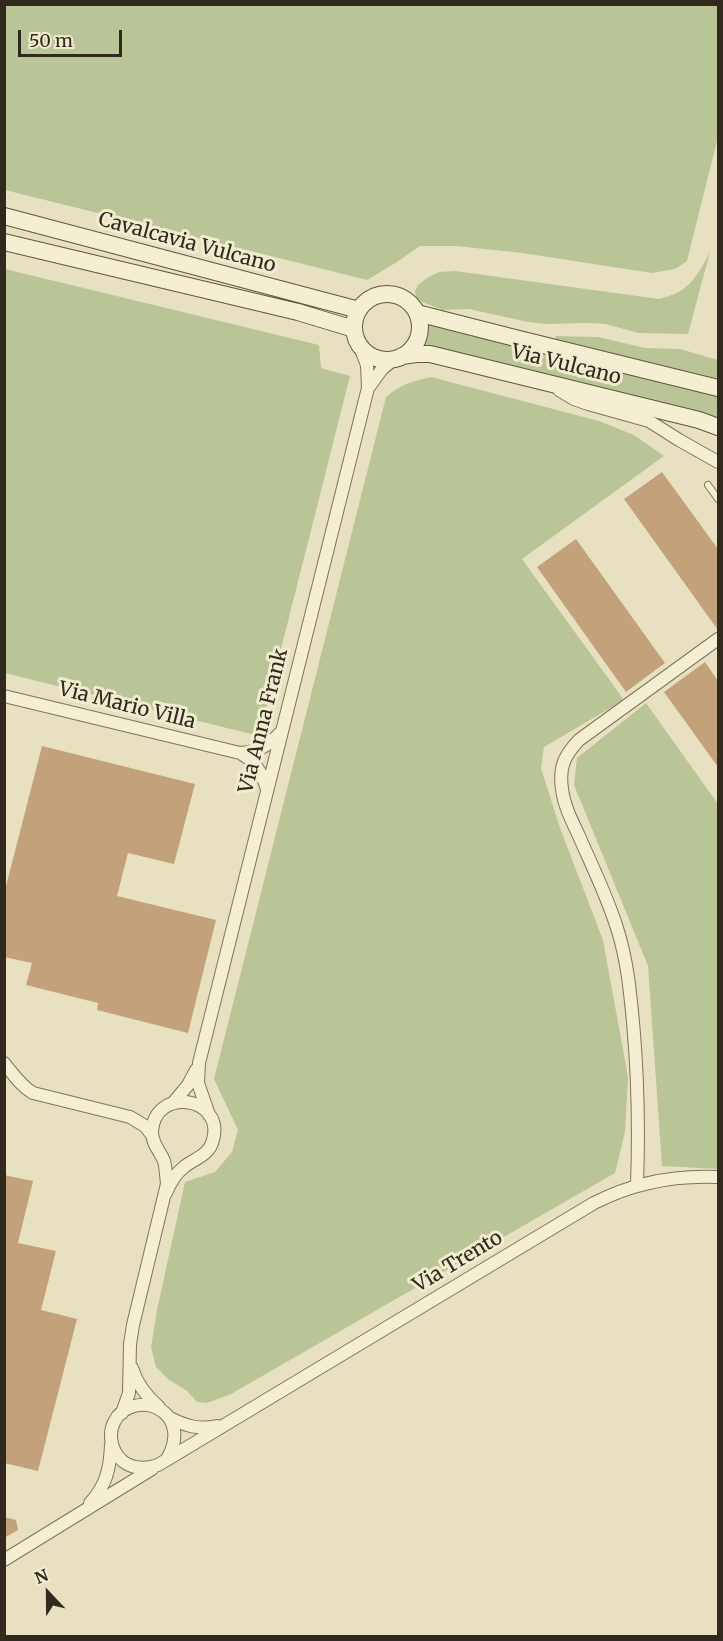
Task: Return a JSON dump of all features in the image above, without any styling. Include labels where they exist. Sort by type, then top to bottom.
[{"type":"main road","name":"Cavalcavia Vulcano","points":[[4,216],[359,310]]},
{"type":"main road","name":"Cavalcavia Vulcano","points":[[4,242],[298,312],[357,337]]},
{"type":"main road","points":[[390,294],[404,299],[417,313],[420,325],[418,338],[412,348],[398,357],[378,358],[364,351],[357,337],[356,316],[372,297],[390,294]]},
{"type":"main road","name":"Via Vulcano","points":[[417,313],[718,388]]},
{"type":"main road","name":"Via Vulcano","points":[[398,357],[430,354],[699,420],[718,427]]},
{"type":"street","name":"Via Anna Frank","points":[[209,1115],[198,1083],[199,1063],[368,388],[367,365],[357,337]]},
{"type":"street","name":"Via Anna Frank","points":[[368,388],[382,369],[398,357]]},
{"type":"street","points":[[548,383],[574,399],[649,421],[718,462]]},
{"type":"street","points":[[637,1185],[638,1077],[628,974],[614,919],[565,806],[561,778],[562,764],[569,751],[579,740],[718,639]]},
{"type":"street","name":"Via Mario Villa","points":[[4,696],[240,753]]},
{"type":"street","points":[[240,753],[250,753],[265,747],[282,729]]},
{"type":"street","points":[[240,753],[254,762],[267,790]]},
{"type":"street","points":[[4,1063],[19,1082],[33,1093],[130,1117],[145,1126],[152,1135],[164,1162],[166,1193]]},
{"type":"street","name":"Via Anna Frank","points":[[169,1105],[188,1085],[199,1063]]},
{"type":"street","points":[[122,1413],[129,1393],[130,1344],[133,1324],[166,1193],[176,1175],[207,1153],[214,1134],[209,1115],[194,1102],[183,1101],[147,1115],[130,1117]]},
{"type":"street","points":[[152,1135],[157,1115],[169,1105]]},
{"type":"street","points":[[160,1153],[178,1163],[192,1162]]},
{"type":"street","name":"Via Trento","points":[[4,1560],[594,1203],[613,1193],[637,1185],[677,1178],[718,1177]]},
{"type":"street","points":[[111,1441],[120,1459],[138,1468],[149,1468],[163,1462],[173,1450],[174,1428],[166,1414],[147,1397],[141,1388],[130,1361]]},
{"type":"street","name":"Via Trento","points":[[78,1514],[95,1498],[106,1480],[110,1461],[111,1431],[115,1421],[131,1407],[153,1406],[185,1425],[201,1428],[232,1421]]},
{"type":"lane","points":[[708,485],[718,498]]},
{"type":"green space","points":[[5,4],[718,5],[718,137],[687,261],[675,269],[652,273],[522,253],[456,246],[420,246],[367,280],[5,190]]},
{"type":"green space","points":[[710,252],[688,334],[638,333],[606,324],[546,324],[469,309],[442,310],[420,301],[415,291],[418,285],[439,272],[455,271],[659,299],[685,288]]},
{"type":"green space","points":[[5,269],[319,345],[321,368],[350,376],[259,736],[5,673]]},
{"type":"green space","points":[[425,324],[718,396],[718,420],[420,345],[424,336]]},
{"type":"green space","points":[[556,336],[598,337],[645,348],[680,349],[718,360],[718,379],[555,339]]},
{"type":"green space","points":[[431,377],[599,421],[634,435],[664,456],[522,559],[624,700],[544,747],[541,768],[560,828],[603,940],[628,1077],[625,1132],[615,1173],[231,1394],[207,1403],[197,1402],[187,1391],[168,1379],[156,1367],[151,1347],[185,1182],[215,1172],[232,1152],[238,1130],[214,1079],[386,397],[407,384]]},
{"type":"green space","points":[[646,703],[718,804],[718,1169],[662,1166],[648,966],[574,785],[577,758]]},
{"type":"building","points":[[662,472],[718,549],[718,630],[624,499]]},
{"type":"building","points":[[576,539],[665,663],[626,692],[537,567]]},
{"type":"building","points":[[705,662],[718,681],[718,767],[664,692]]},
{"type":"building","points":[[42,746],[195,784],[174,864],[128,853],[117,896],[216,920],[188,1033],[97,1010],[98,1003],[26,985],[32,963],[4,957],[4,894]]},
{"type":"building","points":[[4,1175],[33,1181],[18,1243],[56,1251],[41,1310],[77,1319],[38,1471],[4,1463]]},
{"type":"building","points":[[4,1517],[16,1520],[18,1530],[4,1538]]}]
